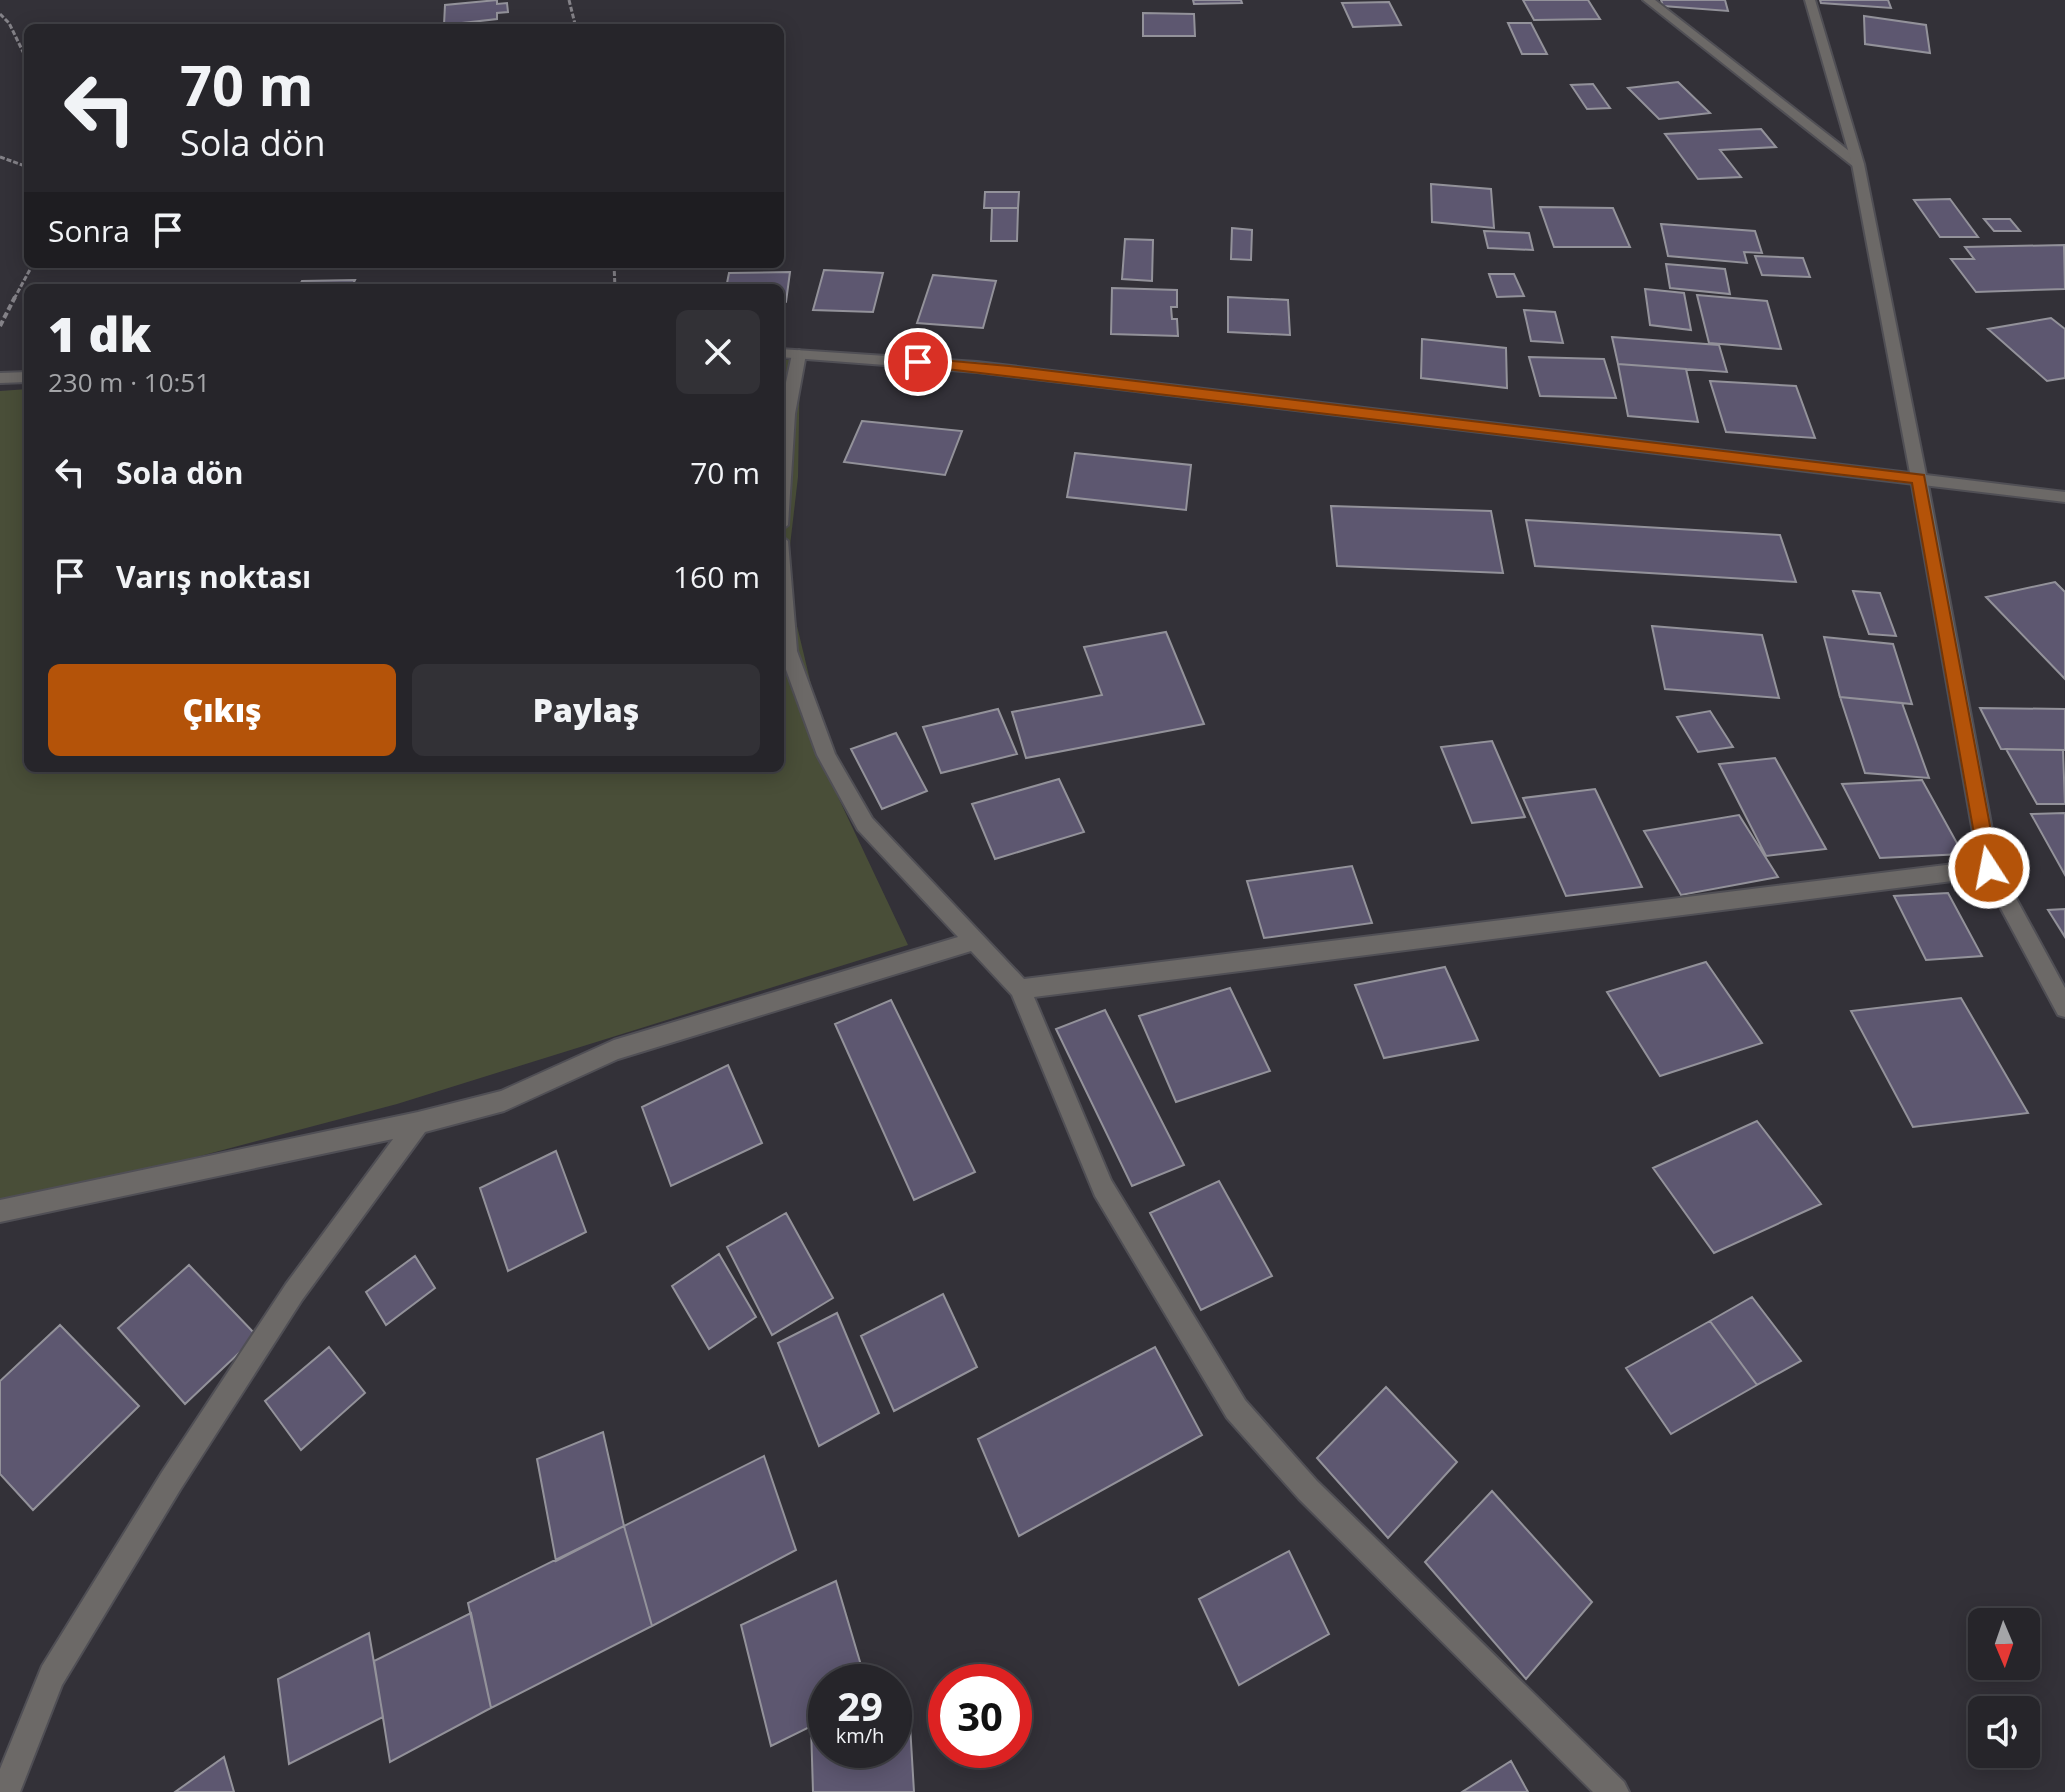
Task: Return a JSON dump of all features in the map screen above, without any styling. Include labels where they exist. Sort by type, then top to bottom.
[{"type":"street","points":[[1648,0],[1858,164]]},
{"type":"street","points":[[1810,0],[1858,164],[1989,868],[2065,1008]]},
{"type":"street","points":[[784,353],[977,367],[2065,497]]},
{"type":"street","points":[[784,462],[787,414],[799,354]]},
{"type":"street","points":[[0,378],[24,377]]},
{"type":"street","points":[[784,596],[788,651],[826,755],[865,824],[1020,989],[1103,1188],[1236,1409],[1308,1490],[1614,1792]]},
{"type":"street","points":[[1020,989],[1989,868]]},
{"type":"street","points":[[0,1211],[418,1123],[504,1101],[614,1050],[976,940]]},
{"type":"street","points":[[5,1792],[52,1676],[171,1481],[294,1292],[418,1123]]},
{"type":"path","points":[[569,0],[575,24]]},
{"type":"path","points":[[0,14],[9,23],[24,54]]},
{"type":"path","points":[[0,157],[24,166]]},
{"type":"path","points":[[0,326],[31,268]]},
{"type":"green space","points":[[784,360],[800,360],[798,477],[786,580],[838,797],[908,945],[397,1104],[0,1209],[0,391],[24,389],[24,772],[784,772]]},
{"type":"building","points":[[497,0],[497,4],[507,3],[508,12],[497,13],[497,19],[444,24],[445,5]]},
{"type":"building","points":[[1193,0],[1241,0],[1242,3],[1194,4]]},
{"type":"building","points":[[1523,0],[1588,0],[1600,19],[1534,20]]},
{"type":"building","points":[[1661,0],[1725,0],[1728,11],[1663,6]]},
{"type":"building","points":[[1820,0],[1888,0],[1891,8],[1821,3]]},
{"type":"building","points":[[1389,2],[1401,25],[1353,27],[1342,3]]},
{"type":"building","points":[[1143,13],[1194,14],[1195,36],[1143,36]]},
{"type":"building","points":[[1864,16],[1926,25],[1930,53],[1865,44]]},
{"type":"building","points":[[1508,23],[1531,23],[1547,54],[1522,54]]},
{"type":"building","points":[[1678,82],[1710,113],[1659,119],[1628,88]]},
{"type":"building","points":[[1593,84],[1610,108],[1587,109],[1571,85]]},
{"type":"building","points":[[1761,129],[1776,147],[1720,150],[1741,177],[1698,179],[1665,134]]},
{"type":"building","points":[[1431,184],[1491,189],[1494,228],[1432,222]]},
{"type":"building","points":[[985,192],[1019,192],[1018,208],[984,208]]},
{"type":"building","points":[[1950,199],[1978,237],[1940,237],[1914,200]]},
{"type":"building","points":[[1540,207],[1613,208],[1630,247],[1554,247]]},
{"type":"building","points":[[992,208],[1018,208],[1017,241],[991,241]]},
{"type":"building","points":[[1984,219],[2010,219],[2020,231],[1994,231]]},
{"type":"building","points":[[1661,224],[1755,231],[1762,253],[1744,252],[1747,263],[1668,256]]},
{"type":"building","points":[[1232,228],[1252,230],[1251,260],[1231,259]]},
{"type":"building","points":[[1484,231],[1529,233],[1533,250],[1488,248]]},
{"type":"building","points":[[1125,239],[1153,240],[1152,281],[1122,279]]},
{"type":"building","points":[[2064,245],[2065,289],[1976,292],[1951,259],[1974,259],[1965,247]]},
{"type":"building","points":[[1755,256],[1803,258],[1810,277],[1762,275]]},
{"type":"building","points":[[1666,264],[1725,269],[1730,294],[1670,288]]},
{"type":"building","points":[[824,270],[883,273],[873,312],[813,310]]},
{"type":"building","points":[[790,272],[786,302],[784,284],[727,284],[729,273]]},
{"type":"building","points":[[1489,274],[1514,274],[1524,296],[1497,297]]},
{"type":"building","points":[[933,275],[996,281],[983,328],[917,323]]},
{"type":"building","points":[[355,280],[353,284],[300,284],[302,281]]},
{"type":"building","points":[[1112,288],[1177,290],[1177,307],[1171,307],[1172,319],[1177,319],[1178,336],[1111,334]]},
{"type":"building","points":[[1645,289],[1684,293],[1691,330],[1650,325]]},
{"type":"building","points":[[1697,295],[1767,301],[1781,349],[1709,343]]},
{"type":"building","points":[[1228,297],[1288,300],[1290,335],[1228,332]]},
{"type":"building","points":[[1524,310],[1555,312],[1563,343],[1531,341]]},
{"type":"building","points":[[2051,318],[2065,329],[2065,378],[2047,381],[1988,329]]},
{"type":"building","points":[[1612,337],[1719,345],[1727,372],[1618,364]]},
{"type":"building","points":[[1422,339],[1506,348],[1507,388],[1421,378]]},
{"type":"building","points":[[1529,357],[1604,359],[1616,398],[1540,396]]},
{"type":"building","points":[[1618,364],[1686,369],[1698,422],[1628,416]]},
{"type":"building","points":[[1710,381],[1796,386],[1815,438],[1726,432]]},
{"type":"building","points":[[862,421],[962,431],[945,475],[844,462]]},
{"type":"building","points":[[1075,453],[1191,465],[1186,510],[1067,497]]},
{"type":"building","points":[[1331,506],[1491,511],[1503,573],[1337,566]]},
{"type":"building","points":[[1526,520],[1780,535],[1796,582],[1535,566]]},
{"type":"building","points":[[2055,582],[2065,592],[2065,679],[1986,597]]},
{"type":"building","points":[[1853,591],[1880,593],[1896,636],[1869,634]]},
{"type":"building","points":[[1652,626],[1762,635],[1779,698],[1665,689]]},
{"type":"building","points":[[1166,632],[1204,724],[1026,758],[1012,712],[1102,695],[1084,647]]},
{"type":"building","points":[[1824,637],[1893,644],[1912,704],[1840,697]]},
{"type":"building","points":[[1840,697],[1902,703],[1929,778],[1865,773]]},
{"type":"building","points":[[1980,708],[2065,709],[2065,750],[2001,749]]},
{"type":"building","points":[[998,709],[1017,754],[941,773],[923,727]]},
{"type":"building","points":[[1710,711],[1733,747],[1698,752],[1677,717]]},
{"type":"building","points":[[896,733],[927,791],[882,809],[851,749]]},
{"type":"building","points":[[1492,741],[1525,817],[1472,823],[1441,747]]},
{"type":"building","points":[[2006,749],[2063,750],[2065,804],[2037,804]]},
{"type":"building","points":[[1775,758],[1826,849],[1766,856],[1719,764]]},
{"type":"building","points":[[1059,779],[1084,832],[995,859],[972,804]]},
{"type":"building","points":[[1922,780],[1963,854],[1880,858],[1842,784]]},
{"type":"building","points":[[1595,789],[1642,887],[1566,896],[1523,798]]},
{"type":"building","points":[[2065,813],[2065,875],[2031,814]]},
{"type":"building","points":[[1739,815],[1778,877],[1681,895],[1644,831]]},
{"type":"building","points":[[1352,866],[1372,923],[1264,938],[1247,881]]},
{"type":"building","points":[[1948,893],[1982,956],[1926,960],[1894,896]]},
{"type":"building","points":[[2065,909],[2065,937],[2048,910]]},
{"type":"building","points":[[1706,962],[1762,1043],[1660,1076],[1607,992]]},
{"type":"building","points":[[1445,967],[1478,1040],[1384,1058],[1355,985]]},
{"type":"building","points":[[1230,988],[1270,1071],[1176,1102],[1139,1016]]},
{"type":"building","points":[[1961,998],[2028,1113],[1913,1127],[1851,1011]]},
{"type":"building","points":[[891,1000],[975,1172],[914,1200],[835,1024]]},
{"type":"building","points":[[1105,1010],[1184,1165],[1132,1186],[1056,1029]]},
{"type":"building","points":[[728,1065],[762,1143],[671,1186],[642,1107]]},
{"type":"building","points":[[1757,1121],[1821,1204],[1714,1253],[1653,1168]]},
{"type":"building","points":[[556,1151],[586,1232],[508,1271],[480,1188]]},
{"type":"building","points":[[1219,1181],[1272,1276],[1201,1310],[1150,1213]]},
{"type":"building","points":[[786,1213],[833,1298],[772,1335],[727,1247]]},
{"type":"building","points":[[719,1254],[756,1317],[709,1349],[672,1286]]},
{"type":"building","points":[[415,1256],[435,1288],[386,1325],[366,1292]]},
{"type":"building","points":[[189,1265],[257,1336],[185,1404],[118,1328]]},
{"type":"building","points":[[943,1294],[977,1367],[894,1411],[861,1336]]},
{"type":"building","points":[[1752,1297],[1801,1361],[1757,1385],[1710,1321]]},
{"type":"building","points":[[837,1313],[879,1413],[819,1446],[778,1343]]},
{"type":"building","points":[[1710,1321],[1757,1385],[1671,1434],[1626,1368]]},
{"type":"building","points":[[60,1325],[139,1406],[33,1510],[0,1474],[0,1381]]},
{"type":"building","points":[[329,1347],[365,1393],[301,1450],[265,1401]]},
{"type":"building","points":[[1155,1347],[1202,1435],[1019,1536],[978,1439]]},
{"type":"building","points":[[1386,1387],[1457,1462],[1388,1538],[1317,1458]]},
{"type":"building","points":[[603,1432],[624,1526],[556,1561],[537,1459]]},
{"type":"building","points":[[764,1456],[796,1550],[652,1626],[624,1526]]},
{"type":"building","points":[[1492,1491],[1592,1602],[1526,1679],[1425,1562]]},
{"type":"building","points":[[624,1526],[652,1626],[491,1708],[468,1603]]},
{"type":"building","points":[[1289,1551],[1329,1634],[1239,1685],[1199,1599]]},
{"type":"building","points":[[836,1581],[861,1664],[808,1664],[808,1728],[771,1746],[741,1625]]},
{"type":"building","points":[[471,1613],[491,1708],[390,1762],[374,1661]]},
{"type":"building","points":[[369,1633],[383,1717],[289,1764],[278,1679]]},
{"type":"building","points":[[224,1757],[234,1792],[175,1792]]},
{"type":"building","points":[[912,1758],[914,1792],[813,1792],[812,1768],[912,1768]]},
{"type":"building","points":[[1511,1761],[1528,1792],[1462,1792]]},
{"type":"route","points":[[918,362],[1009,370],[1919,479],[1989,868]]}]
